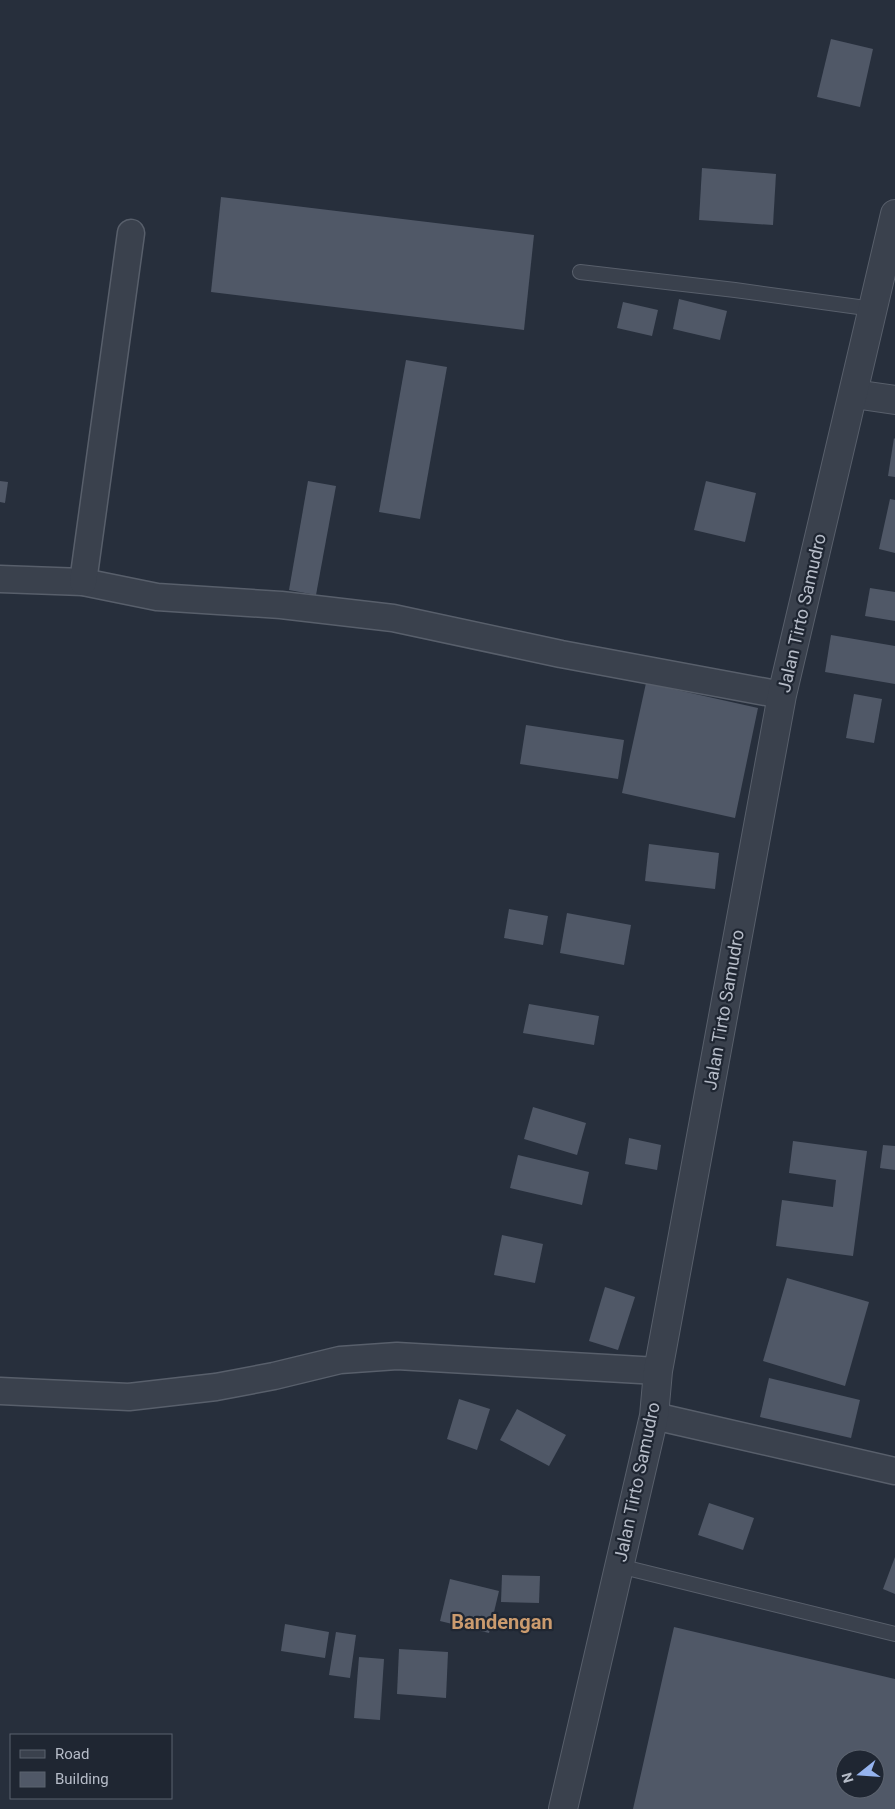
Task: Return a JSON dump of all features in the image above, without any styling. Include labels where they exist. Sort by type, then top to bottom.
[{"type":"street","name":"Jalan Tirto Samudro","points":[[563,1809],[654,1416],[658,1370],[782,695],[895,214]]},
{"type":"street","points":[[82,582],[131,233]]},
{"type":"street","points":[[854,394],[895,400]]},
{"type":"street","points":[[0,579],[82,582],[157,597],[281,605],[392,618],[561,654],[782,695]]},
{"type":"street","points":[[0,1391],[129,1397],[216,1387],[274,1376],[340,1360],[397,1356],[658,1370]]},
{"type":"street","points":[[654,1416],[895,1472]]},
{"type":"lane","points":[[580,272],[873,309]]},
{"type":"lane","points":[[618,1566],[895,1634]]},
{"type":"building","points":[[831,39],[873,49],[860,107],[817,97]]},
{"type":"building","points":[[702,168],[776,174],[773,225],[699,220]]},
{"type":"building","points":[[221,197],[534,235],[524,330],[211,292]]},
{"type":"building","points":[[679,299],[727,311],[720,340],[673,329]]},
{"type":"building","points":[[623,302],[658,310],[652,336],[617,328]]},
{"type":"building","points":[[406,360],[447,367],[420,519],[379,512]]},
{"type":"building","points":[[895,439],[895,477],[888,476]]},
{"type":"building","points":[[0,481],[8,482],[5,503],[0,502]]},
{"type":"building","points":[[308,481],[336,486],[316,595],[289,590]]},
{"type":"building","points":[[706,481],[756,493],[745,542],[694,530]]},
{"type":"building","points":[[890,499],[895,500],[895,553],[879,549]]},
{"type":"building","points":[[870,588],[895,592],[895,621],[865,616]]},
{"type":"building","points":[[831,635],[895,646],[895,684],[825,672]]},
{"type":"building","points":[[646,683],[758,708],[735,818],[622,793]]},
{"type":"building","points":[[854,694],[882,699],[874,743],[846,738]]},
{"type":"building","points":[[526,725],[624,740],[618,779],[520,764]]},
{"type":"building","points":[[649,844],[719,853],[715,889],[645,881]]},
{"type":"building","points":[[509,909],[548,916],[543,945],[504,938]]},
{"type":"building","points":[[567,913],[631,925],[624,965],[560,953]]},
{"type":"building","points":[[529,1004],[599,1016],[594,1045],[523,1033]]},
{"type":"building","points":[[533,1107],[586,1123],[577,1155],[524,1139]]},
{"type":"building","points":[[629,1138],[661,1145],[657,1170],[625,1164]]},
{"type":"building","points":[[793,1141],[867,1151],[853,1256],[776,1246],[782,1200],[833,1207],[836,1180],[789,1173]]},
{"type":"building","points":[[883,1145],[895,1146],[895,1170],[880,1168]]},
{"type":"building","points":[[518,1155],[589,1172],[582,1205],[510,1188]]},
{"type":"building","points":[[502,1235],[543,1244],[535,1283],[494,1275]]},
{"type":"building","points":[[787,1278],[869,1302],[845,1386],[763,1361]]},
{"type":"building","points":[[605,1287],[635,1297],[618,1350],[589,1341]]},
{"type":"building","points":[[769,1378],[860,1400],[851,1438],[760,1417]]},
{"type":"building","points":[[459,1399],[490,1409],[477,1450],[447,1439]]},
{"type":"building","points":[[517,1409],[566,1435],[549,1466],[500,1440]]},
{"type":"building","points":[[709,1503],[754,1518],[743,1550],[698,1535]]},
{"type":"building","points":[[895,1557],[895,1594],[883,1589]]},
{"type":"building","points":[[502,1575],[540,1576],[539,1603],[501,1602]]},
{"type":"building","points":[[450,1579],[499,1591],[489,1633],[440,1621]]},
{"type":"building","points":[[285,1624],[329,1632],[325,1658],[281,1651]]},
{"type":"building","points":[[674,1627],[895,1679],[895,1809],[633,1809]]},
{"type":"building","points":[[336,1632],[356,1635],[350,1678],[329,1675]]},
{"type":"building","points":[[399,1649],[448,1652],[446,1698],[397,1694]]},
{"type":"building","points":[[359,1657],[384,1659],[380,1720],[354,1718]]},
{"type":"district","name":"Bandengan","points":[[502,1622]]}]
